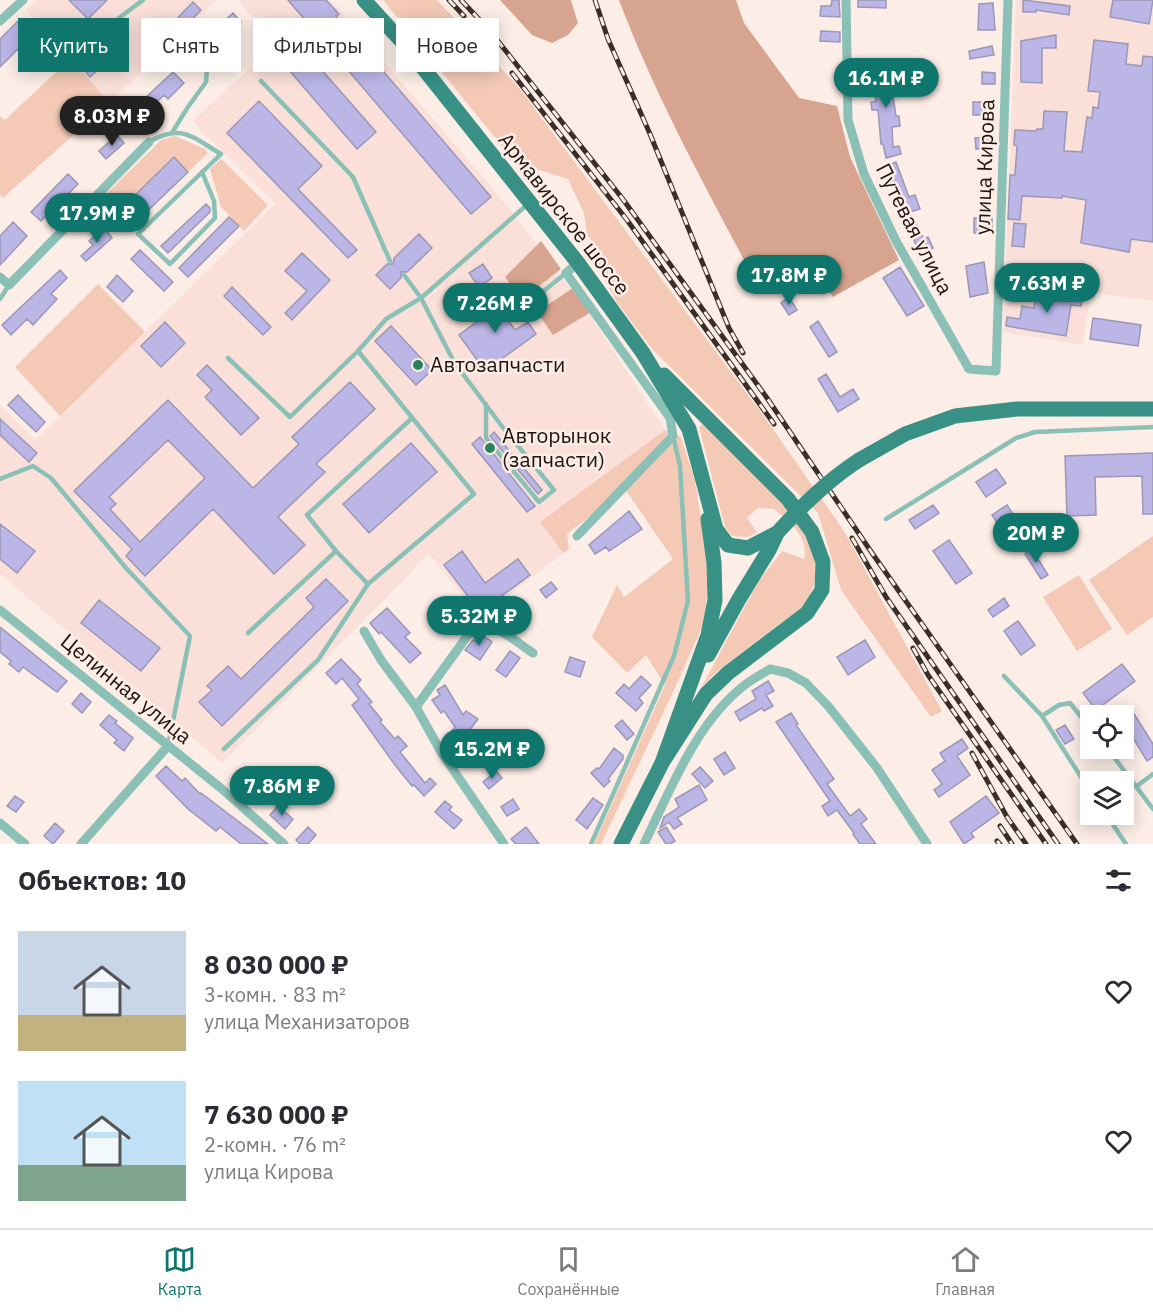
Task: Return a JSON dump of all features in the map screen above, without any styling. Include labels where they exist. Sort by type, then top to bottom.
[{"type":"main road","name":"Армавирское шоссе","points":[[364,0],[404,44],[530,202],[572,268],[643,353],[689,429],[701,472]]},
{"type":"main road","points":[[621,844],[662,763],[706,694],[728,673],[807,613],[822,590],[823,562],[812,532],[788,499],[643,353]]},
{"type":"main road","points":[[701,472],[716,529],[728,545],[748,548],[777,532],[810,497],[837,474],[905,434],[955,416],[1017,409],[1153,409]]},
{"type":"main road","points":[[662,763],[708,635],[715,600],[714,563],[701,472]]},
{"type":"main road","points":[[688,691],[769,550],[777,532]]},
{"type":"street","points":[[0,21],[22,0]]},
{"type":"street","name":"Путевая улица","points":[[846,0],[848,120],[864,174],[896,241],[969,369],[996,371]]},
{"type":"street","name":"улица Кирова","points":[[996,371],[1008,0]]},
{"type":"street","points":[[0,277],[9,285],[149,142]]},
{"type":"street","points":[[572,268],[669,418],[673,436],[577,536]]},
{"type":"street","name":"Целинная улица","points":[[0,610],[222,789],[284,844]]},
{"type":"street","points":[[416,707],[468,635],[475,629],[482,626],[495,628],[533,653]]},
{"type":"street","points":[[364,631],[381,660],[416,707],[441,752],[504,844]]},
{"type":"street","points":[[644,844],[700,735],[745,685],[770,669],[788,673],[806,683],[829,707],[877,768],[927,844]]},
{"type":"street","points":[[81,844],[168,746]]},
{"type":"street","points":[[0,823],[25,844]]},
{"type":"lane","points":[[119,18],[143,0]]},
{"type":"lane","points":[[174,131],[206,82],[207,72]]},
{"type":"lane","points":[[261,81],[353,177],[390,261]]},
{"type":"lane","points":[[149,142],[162,134],[174,131],[189,135],[221,154],[202,172],[138,234],[170,264],[215,218],[214,201],[202,172]]},
{"type":"lane","points":[[228,358],[290,417],[358,351],[386,319],[421,298],[530,202]]},
{"type":"lane","points":[[525,306],[572,268]]},
{"type":"lane","points":[[404,275],[421,298],[454,362],[554,490],[538,502],[486,438],[486,404]]},
{"type":"lane","points":[[0,298],[9,285]]},
{"type":"lane","points":[[224,749],[318,660],[368,584],[474,494],[358,351]]},
{"type":"lane","points":[[368,584],[336,550],[308,514],[412,418]]},
{"type":"lane","points":[[886,519],[1016,438],[1035,432],[1153,427]]},
{"type":"lane","points":[[591,844],[674,656],[688,601],[680,466],[673,436]]},
{"type":"lane","points":[[0,479],[33,466],[51,478],[126,568],[190,636],[168,746]]},
{"type":"lane","points":[[248,633],[336,550]]},
{"type":"lane","points":[[1004,676],[1042,717],[1080,776]]},
{"type":"lane","points":[[1042,717],[1059,705],[1070,703],[1080,716]]},
{"type":"lane","points":[[1116,759],[1153,809]]},
{"type":"lane","points":[[1137,786],[1153,774]]},
{"type":"lane","points":[[1113,825],[1126,844]]},
{"type":"shaded area","points":[[37,0],[217,0],[198,18],[141,18],[142,72],[109,103],[81,72],[129,72],[129,18],[33,18],[26,10]]},
{"type":"shaded area","points":[[238,0],[331,0],[346,18],[253,18]]},
{"type":"shaded area","points":[[383,0],[437,0],[454,18],[398,18]]},
{"type":"shaded area","points":[[500,0],[571,0],[578,23],[568,35],[552,43],[532,35]]},
{"type":"shaded area","points":[[619,0],[736,0],[744,23],[799,98],[837,106],[850,157],[899,260],[833,297],[821,282],[760,290],[667,111]]},
{"type":"shaded area","points":[[1016,0],[1153,0],[1153,301],[1091,292],[1083,345],[1003,332]]},
{"type":"shaded area","points":[[384,62],[510,209],[590,315],[665,430],[541,522],[563,553],[481,617],[429,554],[222,763],[0,574],[0,405],[35,440],[275,204],[192,121],[253,65],[253,72],[384,72]]},
{"type":"shaded area","points":[[499,66],[517,85],[763,415],[844,531],[942,711],[931,717],[841,590],[818,513],[652,349],[616,301],[591,252],[595,246],[587,234],[584,213],[568,179],[516,163],[442,72],[499,72]]},
{"type":"shaded area","points":[[56,72],[83,72],[109,103],[3,198],[0,194],[0,116],[5,120]]},
{"type":"shaded area","points":[[175,136],[205,149],[208,153],[188,172],[173,158],[117,214],[101,199],[161,140]]},
{"type":"shaded area","points":[[221,159],[268,205],[244,231],[221,207],[210,169]]},
{"type":"shaded area","points":[[541,241],[561,269],[522,299],[505,277]]},
{"type":"shaded area","points":[[98,284],[145,332],[60,416],[15,367]]},
{"type":"shaded area","points":[[573,288],[591,312],[553,335],[537,312]]},
{"type":"shaded area","points":[[702,424],[785,502],[805,529],[815,555],[816,580],[806,604],[714,674],[701,688],[758,582],[782,551],[804,559],[805,551],[804,543],[797,531],[774,509],[758,508],[747,518],[757,532],[748,537],[732,536],[725,527],[699,427]]},
{"type":"shaded area","points":[[665,430],[681,437],[695,481],[709,569],[705,620],[601,844],[594,844],[665,685],[646,655],[627,673],[592,637],[617,585],[624,597],[673,559],[625,489],[567,534],[569,549],[563,553],[540,522]]},
{"type":"shaded area","points":[[1153,536],[1153,617],[1127,635],[1089,580]]},
{"type":"shaded area","points":[[1079,575],[1112,629],[1077,651],[1043,597]]},
{"type":"building","points":[[69,0],[107,0],[89,18]]},
{"type":"building","points":[[288,0],[326,0],[339,14],[336,16],[338,18],[303,18]]},
{"type":"building","points":[[832,0],[839,0],[840,17],[820,16],[821,6],[831,6]]},
{"type":"building","points":[[858,0],[886,0],[886,8],[858,7]]},
{"type":"building","points":[[1023,0],[1070,6],[1069,15],[1036,10],[1036,12],[1023,12]]},
{"type":"building","points":[[1113,0],[1153,0],[1149,24],[1110,17]]},
{"type":"building","points":[[193,2],[201,10],[193,18],[177,18]]},
{"type":"building","points":[[993,3],[995,30],[978,30],[979,4]]},
{"type":"building","points":[[233,13],[237,18],[228,18]]},
{"type":"building","points":[[18,21],[18,49],[0,67],[0,39]]},
{"type":"building","points":[[821,31],[840,32],[840,42],[820,41]]},
{"type":"building","points":[[1056,35],[1056,48],[1042,48],[1042,83],[1021,82],[1021,41]]},
{"type":"building","points":[[1094,40],[1128,44],[1126,64],[1142,66],[1143,56],[1153,57],[1153,242],[1131,239],[1129,252],[1081,243],[1086,200],[1062,196],[1062,198],[1022,196],[1020,220],[1008,219],[1010,175],[1015,175],[1017,146],[1014,145],[1015,130],[1043,129],[1044,111],[1067,112],[1064,151],[1082,152],[1087,117],[1092,118],[1093,107],[1098,108],[1100,92],[1088,91]]},
{"type":"building","points":[[992,46],[994,55],[970,59],[969,51]]},
{"type":"building","points":[[896,70],[897,78],[894,79],[896,96],[893,96],[900,126],[892,127],[893,147],[899,146],[901,154],[886,158],[883,144],[881,144],[878,110],[872,110],[871,102],[876,101],[871,73]]},
{"type":"building","points":[[86,72],[96,72],[90,77]]},
{"type":"building","points":[[173,72],[184,83],[168,99],[164,95],[137,121],[129,113]]},
{"type":"building","points":[[291,72],[324,72],[376,132],[357,149]]},
{"type":"building","points":[[350,72],[384,72],[491,197],[471,214]]},
{"type":"building","points":[[982,72],[995,73],[995,84],[982,84]]},
{"type":"building","points":[[259,101],[322,166],[298,189],[357,250],[348,258],[227,133]]},
{"type":"building","points":[[973,102],[991,102],[991,115],[973,115]]},
{"type":"building","points":[[117,135],[124,143],[106,159],[99,151]]},
{"type":"building","points":[[990,137],[991,149],[976,149],[975,138]]},
{"type":"building","points":[[174,157],[188,172],[135,223],[121,209]]},
{"type":"building","points":[[896,162],[909,197],[915,195],[920,209],[906,213],[897,187],[895,188],[889,174],[892,173],[889,165]]},
{"type":"building","points":[[68,174],[78,184],[41,221],[31,212]]},
{"type":"building","points":[[206,204],[210,212],[168,253],[161,246]]},
{"type":"building","points":[[229,217],[239,226],[188,277],[179,268]]},
{"type":"building","points":[[913,218],[924,239],[928,237],[933,248],[920,254],[906,222]]},
{"type":"building","points":[[974,218],[992,218],[992,233],[974,233]]},
{"type":"building","points":[[13,222],[27,236],[0,265],[0,236]]},
{"type":"building","points":[[1014,223],[1026,224],[1024,247],[1012,246]]},
{"type":"building","points":[[104,228],[112,238],[86,261],[81,256],[93,245],[89,241]]},
{"type":"building","points":[[419,234],[432,248],[407,272],[401,272],[401,278],[390,289],[376,275],[387,264],[393,264],[394,258]]},
{"type":"building","points":[[140,250],[173,282],[164,291],[131,259]]},
{"type":"building","points":[[302,253],[330,280],[292,320],[285,313],[307,291],[285,271]]},
{"type":"building","points":[[984,262],[988,293],[970,297],[966,266]]},
{"type":"building","points":[[483,264],[492,278],[479,287],[469,273]]},
{"type":"building","points":[[900,267],[924,306],[907,316],[883,278]]},
{"type":"building","points":[[60,270],[67,278],[51,294],[57,299],[33,325],[27,319],[11,335],[2,325]]},
{"type":"building","points":[[117,275],[133,291],[123,302],[107,287]]},
{"type":"building","points":[[232,287],[271,327],[263,335],[224,296]]},
{"type":"building","points":[[506,292],[513,301],[501,310],[515,330],[528,322],[536,334],[485,371],[459,335],[479,320],[475,314]]},
{"type":"building","points":[[1065,292],[1083,296],[1081,306],[1071,305],[1066,336],[1006,326],[1007,317],[1020,319],[1022,306],[1034,308],[1036,293],[1064,298]]},
{"type":"building","points":[[789,297],[797,310],[789,315],[781,303]]},
{"type":"building","points":[[1093,318],[1141,325],[1138,346],[1090,339]]},
{"type":"building","points":[[818,321],[837,352],[829,357],[810,327]]},
{"type":"building","points":[[165,322],[185,343],[161,367],[141,346]]},
{"type":"building","points":[[391,326],[432,370],[416,385],[375,341]]},
{"type":"building","points":[[207,365],[259,418],[241,435],[205,397],[212,390],[197,375]]},
{"type":"building","points":[[826,374],[840,397],[853,389],[859,399],[838,412],[818,379]]},
{"type":"building","points":[[350,382],[375,409],[316,464],[325,472],[278,517],[305,545],[274,574],[213,509],[145,576],[126,556],[132,549],[74,491],[168,400],[253,488],[299,444],[292,437]],"holes":[[[168,440],[205,478],[140,542],[110,509],[116,504],[109,497]]]},
{"type":"building","points":[[18,395],[45,422],[36,432],[8,405]]},
{"type":"building","points":[[0,419],[37,453],[29,462],[0,435]]},
{"type":"building","points":[[494,432],[542,490],[538,494],[490,436]]},
{"type":"building","points":[[480,437],[535,506],[527,512],[472,444]]},
{"type":"building","points":[[411,443],[437,472],[369,533],[343,504]]},
{"type":"building","points":[[1153,453],[1153,514],[1143,514],[1142,476],[1095,477],[1096,515],[1067,516],[1065,456]]},
{"type":"building","points":[[996,469],[1006,483],[986,497],[976,482]]},
{"type":"building","points":[[933,505],[939,513],[915,529],[909,520]]},
{"type":"building","points":[[1007,505],[1025,532],[1010,542],[992,515]]},
{"type":"building","points":[[629,511],[642,529],[609,551],[606,547],[595,554],[589,545]]},
{"type":"building","points":[[0,524],[35,551],[17,573],[0,559]]},
{"type":"building","points":[[949,540],[972,573],[956,584],[933,551]]},
{"type":"building","points":[[1032,549],[1048,575],[1041,579],[1025,554]]},
{"type":"building","points":[[462,551],[485,583],[518,559],[530,575],[480,612],[444,565]]},
{"type":"building","points":[[326,579],[348,601],[222,726],[199,702],[212,690],[207,686],[228,666],[241,679],[314,607],[306,598]]},
{"type":"building","points":[[551,582],[557,589],[546,598],[540,590]]},
{"type":"building","points":[[1004,598],[1009,606],[993,617],[988,610]]},
{"type":"building","points":[[99,600],[160,648],[141,671],[81,623]]},
{"type":"building","points":[[387,608],[410,633],[405,637],[421,653],[410,663],[370,623]]},
{"type":"building","points":[[1018,621],[1035,645],[1021,655],[1004,631]]},
{"type":"building","points":[[0,627],[67,681],[57,692],[23,667],[19,672],[9,664],[11,661],[0,652]]},
{"type":"building","points":[[482,635],[492,642],[480,660],[465,650],[473,640],[477,642]]},
{"type":"building","points":[[865,640],[875,657],[848,675],[837,657]]},
{"type":"building","points":[[510,651],[520,658],[506,677],[496,670]]},
{"type":"building","points":[[570,657],[585,662],[580,677],[565,672]]},
{"type":"building","points":[[341,659],[361,680],[357,684],[372,702],[369,704],[382,720],[380,722],[395,739],[398,736],[407,746],[400,752],[425,783],[430,778],[436,784],[424,796],[414,785],[412,786],[395,765],[352,705],[359,699],[342,678],[336,684],[326,673]]},
{"type":"building","points":[[1122,664],[1135,681],[1103,705],[1092,705],[1083,693]]},
{"type":"building","points":[[641,676],[651,685],[639,698],[643,703],[636,711],[616,693],[624,684],[629,689]]},
{"type":"building","points":[[768,681],[774,691],[766,695],[773,706],[764,711],[762,708],[740,721],[735,712],[756,699],[752,691]]},
{"type":"building","points":[[445,685],[463,715],[466,711],[478,719],[461,742],[450,733],[455,727],[444,711],[441,713],[432,700],[440,695],[437,690]]},
{"type":"building","points":[[81,693],[91,702],[82,713],[72,704]]},
{"type":"building","points":[[791,713],[798,724],[796,725],[834,779],[827,784],[850,816],[859,809],[867,819],[861,824],[876,844],[860,844],[837,810],[828,816],[822,806],[830,801],[776,722]]},
{"type":"building","points":[[1134,714],[1153,744],[1153,757],[1147,761],[1134,740]]},
{"type":"building","points":[[109,715],[133,738],[124,751],[114,743],[117,740],[100,725]]},
{"type":"building","points":[[622,720],[634,734],[627,740],[615,726]]},
{"type":"building","points":[[1065,725],[1074,739],[1065,744],[1056,730]]},
{"type":"building","points":[[962,739],[968,748],[957,756],[970,775],[939,797],[934,790],[942,784],[932,770],[945,761],[940,753]]},
{"type":"building","points":[[471,743],[480,750],[472,762],[463,756]]},
{"type":"building","points":[[614,748],[623,755],[623,759],[604,787],[591,773],[599,769]]},
{"type":"building","points":[[725,752],[735,768],[724,775],[714,759]]},
{"type":"building","points":[[166,766],[182,781],[185,778],[200,794],[268,844],[241,844],[220,827],[216,831],[188,809],[156,776]]},
{"type":"building","points":[[700,767],[713,781],[705,788],[692,774]]},
{"type":"building","points":[[496,771],[502,778],[489,789],[483,782]]},
{"type":"building","points":[[248,776],[256,784],[247,794],[239,787]]},
{"type":"building","points":[[699,785],[707,800],[677,818],[682,824],[674,829],[669,822],[660,828],[664,817],[679,807],[675,799]]},
{"type":"building","points":[[15,796],[24,802],[16,812],[7,806]]},
{"type":"building","points":[[986,796],[999,813],[971,833],[974,837],[964,844],[950,822]]},
{"type":"building","points":[[593,798],[603,805],[587,829],[576,820]]},
{"type":"building","points":[[513,799],[519,809],[507,816],[501,807]]},
{"type":"building","points":[[445,801],[452,807],[449,810],[462,820],[454,829],[435,812]]},
{"type":"building","points":[[278,806],[293,819],[285,829],[270,815]]},
{"type":"building","points":[[55,823],[64,831],[53,844],[44,836]]},
{"type":"building","points":[[308,827],[316,835],[308,844],[300,844],[296,840]]},
{"type":"building","points":[[526,827],[539,844],[516,844],[511,839]]},
{"type":"building","points":[[666,827],[675,841],[670,844],[666,844],[658,832]]},
{"type":"railway","points":[[449,0],[464,16]]},
{"type":"railway","points":[[461,0],[490,31],[622,198],[767,398],[872,553],[1077,844]]},
{"type":"railway","points":[[595,0],[608,39],[650,134],[729,328],[743,353]]},
{"type":"railway","points":[[512,73],[627,220],[774,424]]},
{"type":"railway","points":[[852,538],[886,597],[1058,844]]},
{"type":"railway","points":[[913,648],[928,675],[1046,844]]},
{"type":"railway","points":[[972,753],[1007,817],[1026,844]]},
{"type":"railway","points":[[1000,826],[1012,844]]},
{"type":"railway","points":[[997,841],[1000,844]]},
{"type":"place","name":"Автозапчасти","points":[[418,365]]},
{"type":"place","name":"Авторынок (запчасти)","points":[[490,448]]}]
